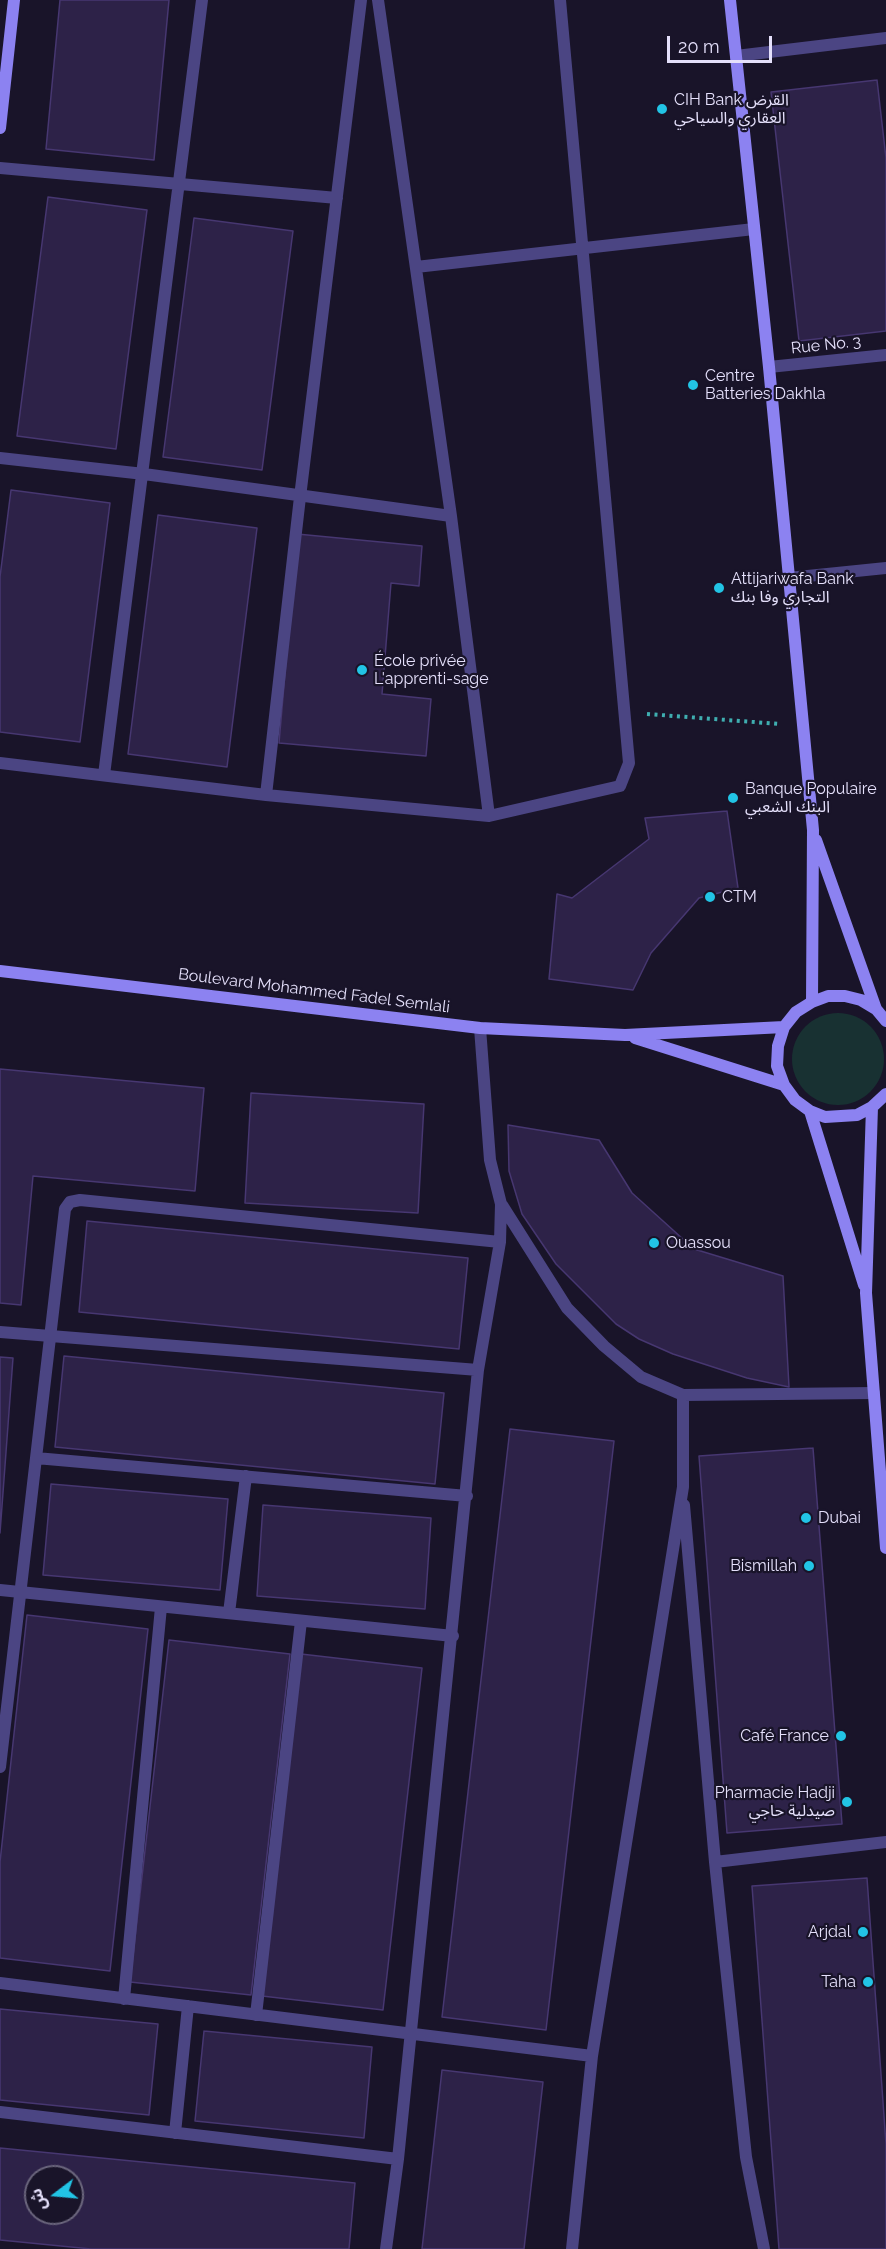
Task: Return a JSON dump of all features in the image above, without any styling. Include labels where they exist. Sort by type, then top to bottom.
[{"type":"street","points":[[0,128],[14,0]]},
{"type":"street","points":[[104,775],[144,474],[202,0]]},
{"type":"street","points":[[267,795],[300,497],[362,0]]},
{"type":"street","points":[[378,0],[451,516],[489,816]]},
{"type":"street","points":[[0,763],[267,795],[489,816],[620,786],[629,763],[560,0]]},
{"type":"street","points":[[730,0],[769,367],[813,830],[812,1002]]},
{"type":"street","points":[[736,56],[886,38]]},
{"type":"street","points":[[0,168],[337,198]]},
{"type":"street","points":[[416,267],[754,230]]},
{"type":"street","name":"Rue No. 3","points":[[769,367],[886,355]]},
{"type":"street","points":[[0,458],[144,474],[451,516]]},
{"type":"street","points":[[788,578],[886,568]]},
{"type":"street","points":[[813,830],[876,1009]]},
{"type":"street","name":"Boulevard Mohammed Fadel Semlali","points":[[0,971],[480,1028],[626,1035],[784,1027]]},
{"type":"street","points":[[886,1021],[876,1009],[861,1000],[845,996],[828,996],[812,1002],[796,1012],[784,1027],[778,1046],[777,1066],[784,1085],[795,1100],[810,1111],[825,1117],[857,1115],[872,1107],[886,1094]]},
{"type":"street","points":[[386,2249],[398,2159],[453,1636],[478,1370],[500,1242],[501,1204],[490,1160],[480,1028]]},
{"type":"street","name":"Boulevard Mohammed Fadel Semlali","points":[[626,1035],[784,1085]]},
{"type":"street","points":[[872,1107],[866,1293],[886,1548]]},
{"type":"street","points":[[810,1111],[866,1293]]},
{"type":"street","points":[[0,1767],[65,1209],[70,1202],[80,1200],[500,1242]]},
{"type":"street","points":[[501,1204],[528,1250],[567,1308],[604,1346],[641,1377],[683,1395],[874,1393]]},
{"type":"street","points":[[0,1332],[478,1370]]},
{"type":"street","points":[[683,1395],[683,1487],[715,1862],[746,2157],[764,2249]]},
{"type":"street","points":[[36,1458],[467,1496]]},
{"type":"street","points":[[229,1613],[246,1476]]},
{"type":"street","points":[[572,2249],[592,2056],[683,1487]]},
{"type":"street","points":[[0,1590],[453,1636]]},
{"type":"street","points":[[124,1999],[161,1607]]},
{"type":"street","points":[[256,2015],[301,1621]]},
{"type":"street","points":[[715,1862],[886,1842]]},
{"type":"street","points":[[0,1983],[592,2056]]},
{"type":"street","points":[[175,2133],[188,2006]]},
{"type":"street","points":[[0,2112],[398,2159]]},
{"type":"path","points":[[625,713],[802,725]]},
{"type":"green space","points":[[838,1013],[856,1017],[870,1027],[880,1041],[884,1059],[880,1077],[870,1091],[856,1101],[838,1105],[820,1101],[806,1091],[796,1077],[792,1059],[796,1041],[806,1027],[820,1017]]},
{"type":"building","points":[[60,0],[169,0],[154,160],[46,149]]},
{"type":"building","points":[[877,80],[886,158],[886,331],[799,341],[771,92]]},
{"type":"building","points":[[48,197],[147,210],[116,449],[17,436]]},
{"type":"building","points":[[194,218],[293,231],[262,470],[163,457]]},
{"type":"building","points":[[11,490],[110,503],[80,742],[0,732],[0,577]]},
{"type":"building","points":[[158,515],[257,528],[227,767],[128,754]]},
{"type":"building","points":[[297,534],[422,546],[419,586],[391,583],[382,694],[431,699],[426,756],[279,743]]},
{"type":"building","points":[[727,811],[738,888],[699,898],[651,953],[633,990],[549,979],[557,894],[572,898],[649,839],[645,818]]},
{"type":"building","points":[[0,1069],[204,1088],[195,1191],[33,1176],[21,1305],[0,1303]]},
{"type":"building","points":[[251,1093],[424,1104],[418,1213],[245,1203]]},
{"type":"building","points":[[508,1125],[599,1140],[632,1193],[694,1249],[783,1276],[789,1387],[747,1378],[673,1354],[639,1339],[616,1324],[556,1264],[522,1214],[509,1171]]},
{"type":"building","points":[[87,1221],[468,1258],[459,1349],[79,1312]]},
{"type":"building","points":[[64,1356],[444,1393],[435,1484],[55,1447]]},
{"type":"building","points":[[0,1357],[13,1358],[0,1533]]},
{"type":"building","points":[[510,1429],[614,1441],[546,2030],[442,2017]]},
{"type":"building","points":[[813,1448],[842,1824],[727,1833],[699,1456]]},
{"type":"building","points":[[51,1484],[228,1499],[220,1590],[43,1575]]},
{"type":"building","points":[[263,1505],[431,1518],[425,1609],[257,1596]]},
{"type":"building","points":[[27,1615],[148,1629],[110,1971],[0,1958],[0,1862]]},
{"type":"building","points":[[169,1640],[290,1654],[251,1995],[130,1982]]},
{"type":"building","points":[[301,1654],[422,1668],[383,2010],[262,1996]]},
{"type":"building","points":[[867,1878],[886,2144],[886,2249],[779,2249],[752,1886]]},
{"type":"building","points":[[0,2009],[158,2024],[149,2115],[0,2100]]},
{"type":"building","points":[[204,2031],[372,2047],[364,2138],[195,2121]]},
{"type":"building","points":[[442,2070],[543,2082],[524,2249],[422,2249]]},
{"type":"building","points":[[0,2148],[355,2183],[349,2249],[91,2249],[0,2240]]},
{"type":"place","name":"CIH Bank القرض العقاري والسياحي","points":[[662,109]]},
{"type":"place","name":"Centre Batteries Dakhla","points":[[693,385]]},
{"type":"place","name":"Attijariwafa Bank التجاري وفا بنك","points":[[719,588]]},
{"type":"place","name":"École privée L'apprenti-sage","points":[[362,670]]},
{"type":"place","name":"Banque Populaire البنك الشعبي","points":[[733,798]]},
{"type":"place","name":"CTM","points":[[710,897]]},
{"type":"place","name":"Ouassou","points":[[654,1243]]},
{"type":"place","name":"Dubai","points":[[806,1518]]},
{"type":"place","name":"Bismillah","points":[[809,1566]]},
{"type":"place","name":"Café France","points":[[841,1736]]},
{"type":"place","name":"Pharmacie Hadji صيدلية حاجي","points":[[847,1802]]},
{"type":"place","name":"Arjdal","points":[[863,1932]]},
{"type":"place","name":"Taha","points":[[868,1982]]}]
